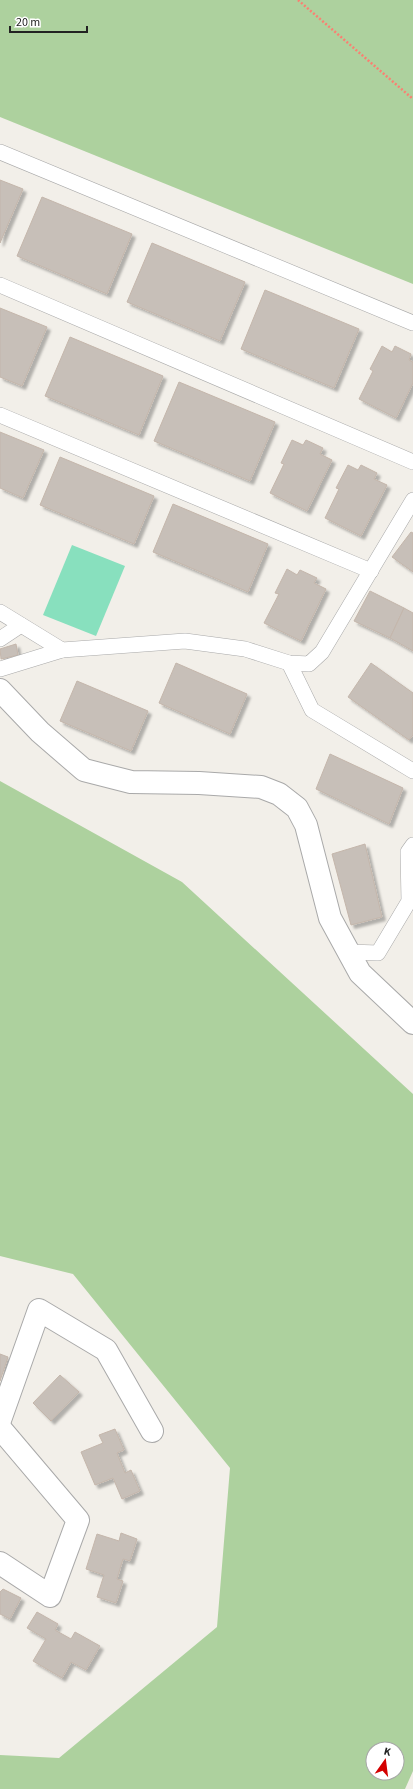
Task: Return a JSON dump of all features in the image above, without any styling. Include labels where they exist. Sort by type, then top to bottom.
[{"type":"street","points":[[0,690],[40,732],[84,770],[131,782],[199,783],[261,788],[279,794],[297,808],[306,825],[330,918],[360,973],[413,1023]]},
{"type":"street","points":[[0,1420],[39,1310],[106,1350],[152,1431]]},
{"type":"street","points":[[0,1428],[78,1520],[50,1596],[0,1563]]},
{"type":"lane","points":[[0,152],[413,324]]},
{"type":"lane","points":[[0,285],[413,462]]},
{"type":"lane","points":[[0,414],[371,571]]},
{"type":"lane","points":[[0,669],[62,650],[185,641],[246,648],[290,663],[309,664],[322,652],[413,500]]},
{"type":"lane","points":[[0,612],[62,650]]},
{"type":"lane","points":[[0,639],[21,625]]},
{"type":"lane","points":[[290,663],[312,710],[413,771]]},
{"type":"lane","points":[[349,952],[378,953],[411,903],[408,852],[413,845]]},
{"type":"path","points":[[298,0],[413,99]]},
{"type":"green space","points":[[0,0],[413,0],[413,284],[0,117]]},
{"type":"green space","points":[[72,545],[125,566],[96,636],[43,615]]},
{"type":"green space","points":[[0,781],[182,882],[413,1094],[413,1771],[405,1789],[0,1789],[0,1755],[59,1758],[217,1627],[230,1468],[73,1274],[0,1256]]},
{"type":"building","points":[[0,180],[23,189],[0,243]]},
{"type":"building","points":[[42,197],[132,234],[107,294],[17,256]]},
{"type":"building","points":[[152,243],[245,282],[220,341],[127,302]]},
{"type":"building","points":[[265,290],[359,329],[334,388],[241,349]]},
{"type":"building","points":[[0,308],[47,327],[22,386],[0,377]]},
{"type":"building","points":[[70,337],[163,376],[139,435],[45,396]]},
{"type":"building","points":[[382,346],[392,352],[395,346],[411,354],[409,360],[413,362],[413,383],[396,418],[359,399],[373,371],[370,369]]},
{"type":"building","points":[[179,382],[275,422],[250,481],[154,441]]},
{"type":"building","points":[[0,432],[44,450],[23,498],[0,488]]},
{"type":"building","points":[[292,440],[303,445],[306,440],[323,448],[320,454],[332,460],[307,511],[270,493],[284,464],[281,463]]},
{"type":"building","points":[[60,457],[154,496],[134,544],[40,505]]},
{"type":"building","points":[[348,465],[358,470],[361,465],[377,473],[374,479],[387,485],[361,536],[325,518],[339,489],[336,488]]},
{"type":"building","points":[[173,504],[268,544],[248,592],[153,552]]},
{"type":"building","points":[[411,532],[413,533],[413,572],[392,557]]},
{"type":"building","points":[[287,569],[297,575],[300,570],[317,578],[314,583],[326,589],[301,641],[264,623],[279,594],[275,593]]},
{"type":"building","points":[[370,591],[404,608],[390,638],[354,621]]},
{"type":"building","points":[[404,608],[413,613],[413,651],[390,638]]},
{"type":"building","points":[[16,644],[18,655],[1,659],[0,649]]},
{"type":"building","points":[[176,663],[247,694],[230,734],[159,703]]},
{"type":"building","points":[[371,663],[413,693],[413,735],[409,740],[348,697]]},
{"type":"building","points":[[77,681],[148,711],[131,751],[60,721]]},
{"type":"building","points":[[330,754],[403,788],[389,824],[316,789]]},
{"type":"building","points":[[365,844],[382,917],[351,925],[332,854]]},
{"type":"building","points":[[0,1354],[8,1357],[0,1381]]},
{"type":"building","points":[[60,1375],[79,1392],[51,1421],[33,1403]]},
{"type":"building","points":[[115,1429],[124,1450],[117,1453],[125,1473],[131,1470],[140,1491],[122,1499],[113,1478],[95,1485],[81,1452],[103,1443],[99,1435]]},
{"type":"building","points":[[121,1533],[137,1539],[130,1561],[123,1559],[117,1579],[123,1581],[116,1603],[97,1597],[104,1575],[86,1569],[97,1534],[119,1541]]},
{"type":"building","points":[[3,1589],[21,1598],[10,1619],[0,1614],[0,1592]]},
{"type":"building","points":[[37,1612],[58,1624],[55,1630],[71,1639],[75,1632],[100,1646],[86,1670],[71,1662],[62,1678],[33,1661],[46,1639],[27,1628]]}]
